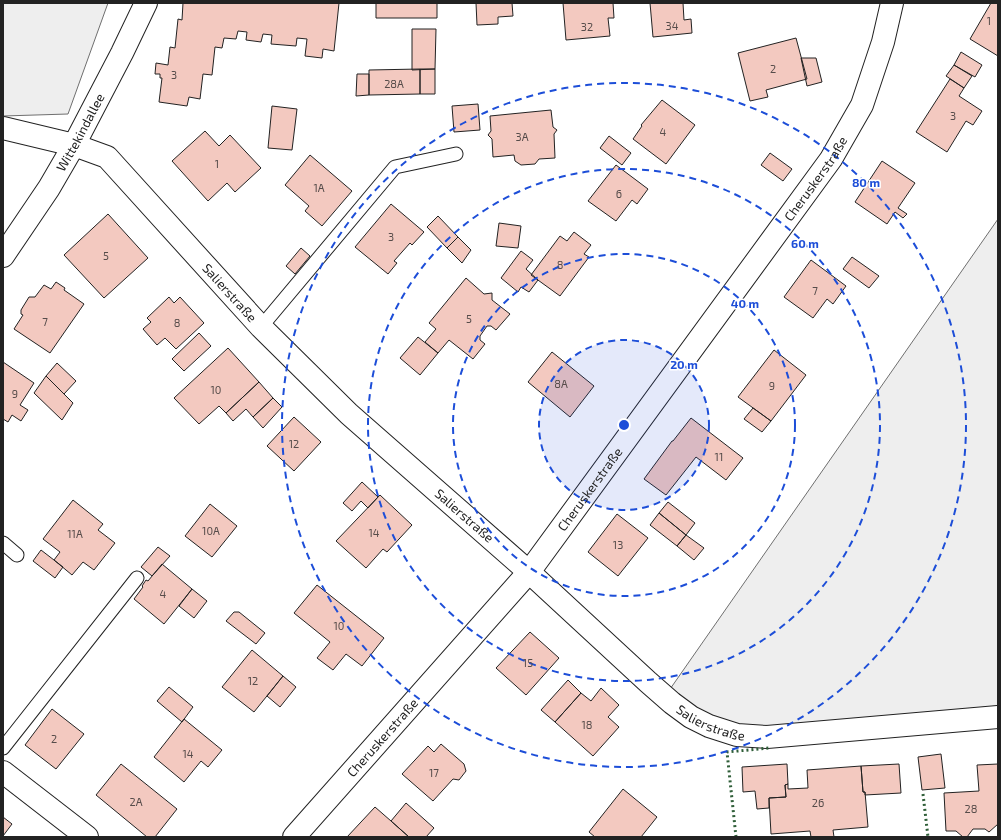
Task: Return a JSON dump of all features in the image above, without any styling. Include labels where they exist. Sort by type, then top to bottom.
[{"type":"street","name":"Wittekindallee","points":[[3,256],[49,188],[74,145],[122,53],[146,3]]},
{"type":"street","name":"Cheruskerstraße","points":[[294,837],[529,572],[831,159],[862,105],[883,42],[892,3]]},
{"type":"street","name":"Salierstraße","points":[[3,128],[74,145],[107,157],[260,328],[348,414],[529,572],[672,703],[691,717],[709,726],[737,735],[768,737],[998,717]]},
{"type":"street","points":[[3,772],[87,837]]},
{"type":"lane","points":[[260,328],[395,167],[456,154]]},
{"type":"lane","points":[[3,543],[17,555]]},
{"type":"lane","points":[[3,748],[137,578]]},
{"type":"shaded area","points":[[3,3],[108,3],[68,114],[3,116]]},
{"type":"shaded area","points":[[998,219],[998,706],[728,730],[668,692]]},
{"type":"building","points":[[183,3],[339,3],[334,51],[323,49],[322,58],[305,56],[307,39],[297,38],[296,46],[271,44],[272,35],[263,34],[261,42],[246,40],[247,32],[238,31],[236,39],[224,38],[222,48],[215,47],[212,75],[203,74],[200,99],[189,97],[187,106],[159,102],[162,78],[160,78],[160,74],[155,74],[156,63],[168,65],[170,47],[175,48],[178,19],[182,20]]},
{"type":"building","points":[[376,3],[437,3],[437,18],[376,18]]},
{"type":"building","points":[[476,3],[512,3],[513,16],[498,17],[498,24],[477,25]]},
{"type":"building","points":[[563,3],[613,3],[614,18],[608,18],[610,36],[566,40]]},
{"type":"building","points":[[650,3],[683,3],[684,20],[691,19],[692,33],[653,37]]},
{"type":"building","points":[[991,3],[998,3],[998,56],[970,39]]},
{"type":"building","points":[[412,29],[436,29],[435,69],[412,70]]},
{"type":"building","points":[[796,38],[807,79],[766,90],[768,97],[750,101],[738,53]]},
{"type":"building","points":[[961,52],[982,65],[975,77],[954,65]]},
{"type":"building","points":[[801,58],[816,58],[822,82],[807,86]]},
{"type":"building","points":[[954,65],[972,76],[964,88],[946,76]]},
{"type":"building","points":[[420,69],[420,94],[369,95],[369,70]]},
{"type":"building","points":[[420,69],[435,69],[435,94],[420,94]]},
{"type":"building","points":[[357,74],[369,74],[369,95],[356,96]]},
{"type":"building","points":[[950,79],[964,88],[959,96],[982,111],[973,125],[966,121],[947,152],[916,132]]},
{"type":"building","points":[[662,100],[695,125],[666,164],[633,139],[642,126],[641,125]]},
{"type":"building","points":[[478,104],[480,130],[454,132],[452,106]]},
{"type":"building","points":[[272,106],[297,109],[292,150],[268,148]]},
{"type":"building","points":[[551,110],[553,127],[557,130],[554,134],[555,158],[539,159],[535,164],[521,165],[515,161],[514,155],[493,157],[492,139],[488,135],[491,131],[490,116]]},
{"type":"building","points":[[205,131],[219,146],[230,135],[261,168],[235,192],[227,183],[208,201],[172,161]]},
{"type":"building","points":[[609,136],[631,153],[622,165],[600,148]]},
{"type":"building","points":[[770,153],[792,169],[783,181],[761,165]]},
{"type":"building","points":[[310,155],[352,191],[322,226],[305,211],[309,206],[285,185]]},
{"type":"building","points":[[882,161],[915,183],[898,208],[907,214],[903,218],[895,212],[887,224],[855,202]]},
{"type":"building","points":[[616,165],[648,189],[637,204],[632,200],[616,221],[588,201]]},
{"type":"building","points":[[391,204],[424,232],[412,245],[410,243],[394,261],[397,263],[388,274],[355,247]]},
{"type":"building","points":[[108,214],[148,258],[104,298],[64,255]]},
{"type":"building","points":[[438,216],[458,237],[447,248],[427,227]]},
{"type":"building","points":[[499,223],[521,226],[518,248],[496,246]]},
{"type":"building","points":[[574,232],[591,245],[584,254],[589,257],[560,296],[531,275],[560,236],[567,241]]},
{"type":"building","points":[[458,237],[471,250],[462,263],[447,248]]},
{"type":"building","points":[[301,248],[310,256],[295,274],[286,266]]},
{"type":"building","points":[[521,251],[533,260],[526,269],[538,280],[529,292],[521,287],[518,292],[501,278]]},
{"type":"building","points":[[852,257],[879,276],[869,288],[843,269]]},
{"type":"building","points":[[811,260],[846,286],[833,304],[827,299],[813,318],[784,297]]},
{"type":"building","points":[[466,278],[484,294],[492,293],[492,300],[510,314],[496,330],[491,326],[487,326],[480,336],[480,340],[485,344],[473,359],[449,340],[438,353],[425,342],[436,329],[429,323]]},
{"type":"building","points":[[56,282],[65,288],[64,290],[84,304],[50,353],[14,329],[23,315],[21,314],[21,310],[29,297],[35,297],[44,285],[51,289]]},
{"type":"building","points":[[169,297],[174,303],[180,297],[204,323],[176,349],[165,338],[157,345],[143,329],[151,322],[147,318]]},
{"type":"building","points":[[199,333],[211,346],[184,371],[172,359]]},
{"type":"building","points":[[418,337],[438,353],[420,375],[400,358]]},
{"type":"building","points":[[228,348],[259,382],[226,413],[219,406],[199,424],[174,398]]},
{"type":"building","points":[[774,350],[806,375],[771,421],[738,397]]},
{"type":"building","points":[[552,352],[594,386],[570,417],[528,382]]},
{"type":"building","points":[[3,362],[34,383],[20,405],[28,410],[21,421],[12,415],[8,422],[3,419]]},
{"type":"building","points":[[57,363],[76,381],[64,394],[46,376]]},
{"type":"building","points":[[46,376],[73,403],[62,420],[34,393]]},
{"type":"building","points":[[259,382],[273,398],[253,417],[246,409],[233,421],[226,413]]},
{"type":"building","points":[[273,398],[282,407],[263,428],[253,417]]},
{"type":"building","points":[[753,408],[771,421],[762,432],[744,419]]},
{"type":"building","points":[[294,417],[321,442],[294,471],[267,446]]},
{"type":"building","points":[[691,418],[743,458],[726,480],[696,457],[666,495],[644,479]]},
{"type":"building","points":[[362,482],[378,497],[368,508],[361,501],[352,511],[343,503]]},
{"type":"building","points":[[380,495],[412,525],[387,552],[383,549],[366,568],[336,541]]},
{"type":"building","points":[[73,500],[103,524],[98,530],[115,543],[94,570],[83,562],[72,575],[54,560],[60,552],[43,539]]},
{"type":"building","points":[[668,502],[695,523],[686,535],[659,513]]},
{"type":"building","points":[[210,504],[237,526],[212,557],[185,536]]},
{"type":"building","points":[[659,513],[686,535],[677,546],[650,525]]},
{"type":"building","points":[[617,514],[648,538],[618,576],[588,552]]},
{"type":"building","points":[[686,535],[704,548],[694,560],[677,546]]},
{"type":"building","points":[[158,547],[170,556],[152,576],[141,567]]},
{"type":"building","points":[[41,550],[63,567],[55,578],[33,561]]},
{"type":"building","points":[[162,564],[192,589],[164,624],[134,599],[143,587],[142,586],[146,580],[148,581]]},
{"type":"building","points":[[317,585],[384,638],[362,666],[346,654],[333,670],[317,658],[330,642],[294,613]]},
{"type":"building","points":[[192,589],[207,601],[194,618],[179,606]]},
{"type":"building","points":[[234,612],[239,612],[265,633],[256,644],[226,621]]},
{"type":"building","points":[[530,632],[559,658],[526,695],[496,668]]},
{"type":"building","points":[[252,650],[283,676],[254,712],[222,687]]},
{"type":"building","points":[[283,676],[296,687],[280,707],[267,696]]},
{"type":"building","points":[[568,680],[581,693],[555,722],[541,710]]},
{"type":"building","points":[[169,687],[193,707],[182,722],[157,701]]},
{"type":"building","points":[[601,688],[619,705],[608,717],[619,727],[593,756],[555,722],[581,693],[591,701]]},
{"type":"building","points":[[52,709],[84,734],[56,769],[25,745]]},
{"type":"building","points":[[184,719],[222,750],[208,767],[201,761],[184,782],[154,757]]},
{"type":"building","points":[[441,744],[464,764],[466,771],[459,780],[453,779],[433,801],[402,774],[428,746],[434,752]]},
{"type":"building","points":[[941,754],[945,788],[922,790],[918,757]]},
{"type":"building","points":[[121,764],[177,809],[155,837],[147,837],[96,795]]},
{"type":"building","points":[[787,764],[788,784],[785,785],[786,797],[769,798],[769,808],[757,809],[755,791],[743,792],[742,767]]},
{"type":"building","points":[[899,764],[901,793],[865,795],[865,792],[863,792],[861,766]]},
{"type":"building","points":[[998,764],[998,824],[989,832],[985,829],[973,829],[967,837],[963,837],[956,831],[946,831],[944,793],[979,791],[977,765]]},
{"type":"building","points":[[861,766],[868,827],[833,830],[834,837],[811,837],[810,831],[771,834],[769,798],[786,797],[785,785],[788,784],[788,789],[808,788],[807,770]]},
{"type":"building","points":[[623,789],[657,817],[641,837],[595,837],[589,832]]},
{"type":"building","points":[[406,803],[434,828],[426,837],[409,837],[391,821]]},
{"type":"building","points":[[375,807],[391,821],[409,837],[347,837]]},
{"type":"building","points":[[3,817],[12,824],[3,836]]},
{"type":"hedge","points":[[736,837],[727,752],[769,748]]},
{"type":"hedge","points":[[923,794],[928,837]]}]
